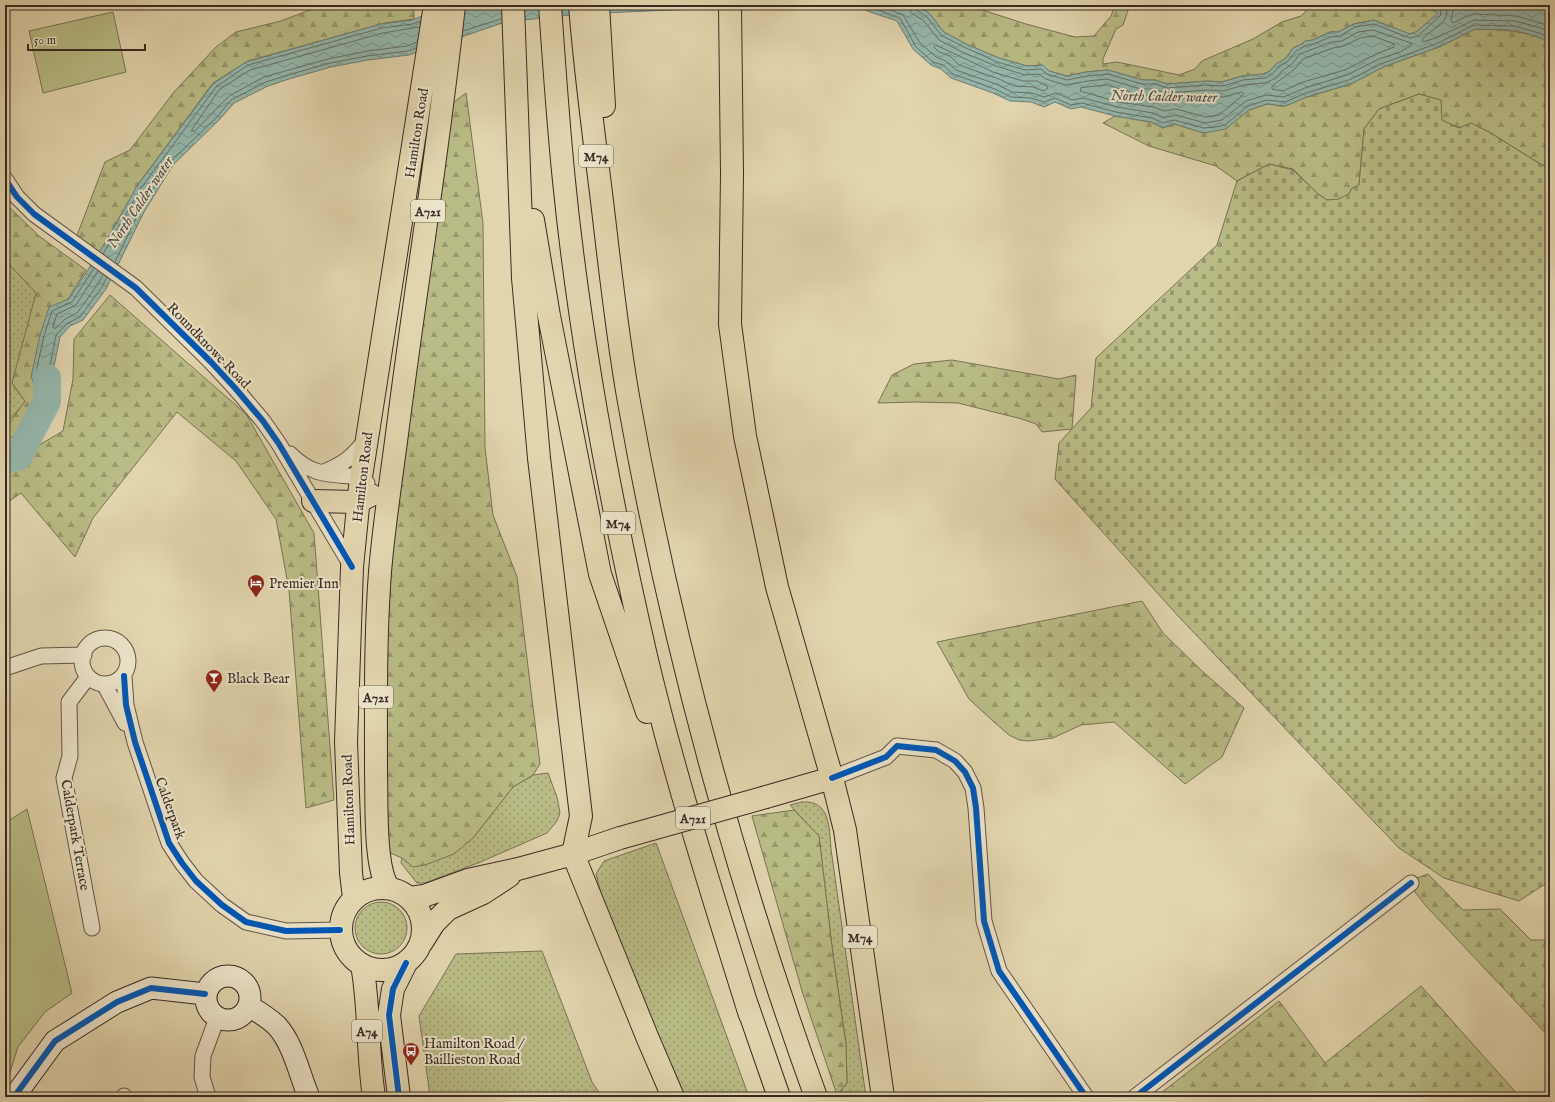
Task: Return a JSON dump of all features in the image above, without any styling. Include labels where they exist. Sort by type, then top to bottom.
[{"type":"main road","name":"Hamilton Road","points":[[388,887],[381,871],[377,825],[376,728],[380,572],[374,501],[361,477],[435,5]]},
{"type":"main road","name":"Hamilton Road","points":[[354,898],[351,873],[346,742],[352,567],[374,501],[406,364],[454,5]]},
{"type":"main road","points":[[513,5],[524,278],[539,458],[581,816],[573,854],[673,1097]]},
{"type":"main road","name":"M74","points":[[730,5],[732,174],[730,324],[745,436],[777,587],[832,778],[845,830],[883,1097]]},
{"type":"main road","name":"M74","points":[[590,10],[614,297],[629,401],[675,627],[703,739],[734,848],[776,980],[816,1097]]},
{"type":"main road","name":"M74","points":[[550,12],[564,182],[582,320],[603,447],[628,576],[679,784],[750,1015],[778,1097]]},
{"type":"main road","points":[[518,132],[549,316],[600,574],[750,1015]]},
{"type":"main road","points":[[313,501],[374,501]]},
{"type":"main road","name":"A721","points":[[410,898],[424,896],[468,880],[518,869],[573,854],[620,838],[832,778]]},
{"type":"main road","name":"A721","points":[[406,963],[412,958],[434,923],[448,909],[483,893],[518,869]]},
{"type":"main road","points":[[388,887],[378,887],[365,891],[354,898],[345,909],[340,930],[344,946],[350,956],[362,965],[370,969],[382,971],[395,968],[406,963]]},
{"type":"main road","name":"A721","points":[[388,887],[401,892],[410,898],[417,906],[422,916],[424,927],[422,942]]},
{"type":"main road","name":"A74","points":[[398,1097],[389,1015],[393,989],[406,963]]},
{"type":"main road","name":"A74","points":[[362,965],[365,982],[370,1071],[374,1097]]},
{"type":"street","name":"Roundknowe Road","points":[[5,179],[17,197],[34,214],[136,288],[216,367],[262,421],[279,444],[352,567]]},
{"type":"street","points":[[321,473],[341,465],[348,460],[367,440]]},
{"type":"street","points":[[279,444],[299,464],[314,472],[361,477]]},
{"type":"street","points":[[100,638],[112,639],[120,643],[128,655],[127,668],[124,676],[116,682],[104,684],[96,682],[88,677],[84,670],[82,659],[84,655],[86,649],[91,643],[100,638]]},
{"type":"street","points":[[5,668],[41,656],[84,655]]},
{"type":"street","name":"Calderpark","points":[[124,676],[126,705],[135,742],[169,843],[196,881],[222,905],[246,922],[286,931],[340,930]]},
{"type":"street","name":"Calderpark Terrace","points":[[88,677],[69,702],[70,756],[64,778],[92,928]]},
{"type":"street","name":"Calderpark","points":[[104,684],[135,742]]},
{"type":"street","points":[[832,778],[886,757],[897,746],[936,750],[955,761],[965,772],[973,788],[976,808],[984,921],[999,971],[1086,1097]]},
{"type":"street","points":[[1135,1097],[1411,883]]},
{"type":"street","points":[[230,975],[239,978],[246,984],[250,994],[249,1006],[241,1016],[230,1021],[217,1018],[207,1008],[205,994],[212,982],[219,977],[230,975]]},
{"type":"street","points":[[14,1097],[55,1041],[117,1002],[151,988],[205,994]]},
{"type":"street","points":[[249,1006],[267,1017],[285,1038],[292,1051],[308,1097]]},
{"type":"street","points":[[208,1097],[202,1077],[203,1056],[217,1018]]},
{"type":"green space","points":[[323,5],[414,5],[414,19],[385,23],[248,61],[213,83],[139,183],[98,255],[76,238],[105,162],[130,150],[174,92],[216,47],[236,32],[281,21]]},
{"type":"green space","points":[[915,5],[967,5],[1026,24],[1075,37],[1094,36],[1111,16],[1115,5],[1130,5],[1123,25],[1116,29],[1103,59],[1103,64],[1117,62],[1179,75],[1195,69],[1202,61],[1253,39],[1282,22],[1301,16],[1309,5],[1421,5],[1439,13],[1416,32],[1409,34],[1374,20],[1354,24],[1338,32],[1330,32],[1313,40],[1305,41],[1293,48],[1286,58],[1276,64],[1270,71],[1263,74],[1242,76],[1222,82],[1207,81],[1167,84],[1155,80],[1143,80],[1108,70],[1086,72],[1067,76],[1049,71],[1042,65],[1027,66],[999,58],[966,44],[944,32],[929,13]]},
{"type":"green space","points":[[113,12],[126,72],[43,93],[29,31]]},
{"type":"green space","points":[[1475,29],[1504,30],[1522,33],[1550,42],[1550,170],[1489,132],[1471,124],[1459,128],[1442,120],[1423,96],[1419,94],[1379,109],[1364,129],[1359,185],[1351,189],[1350,193],[1339,200],[1327,200],[1318,194],[1293,169],[1269,164],[1237,181],[1216,166],[1149,146],[1103,123],[1115,116],[1151,122],[1163,128],[1174,124],[1204,133],[1249,110],[1267,104],[1285,106],[1307,97],[1351,84],[1383,67],[1439,47]]},
{"type":"green space","points":[[466,93],[483,223],[485,448],[493,515],[517,577],[540,764],[533,775],[513,787],[473,838],[454,854],[425,865],[413,867],[402,858],[388,852],[385,603],[443,133],[454,102]]},
{"type":"green space","points":[[1419,94],[1441,100],[1442,120],[1459,128],[1471,123],[1489,132],[1550,170],[1550,881],[1519,901],[1444,878],[1399,848],[1179,617],[1055,479],[1059,443],[1091,408],[1096,358],[1217,245],[1237,181],[1269,164],[1293,170],[1318,194],[1327,200],[1339,199],[1350,193],[1351,189],[1359,185],[1364,129],[1379,109]]},
{"type":"green space","points":[[5,203],[39,236],[86,270],[68,299],[50,308],[32,378],[37,393],[36,420],[5,442],[5,429],[25,401],[12,383],[36,293],[5,260]]},
{"type":"green space","points":[[5,257],[37,293],[14,387],[27,401],[5,424]]},
{"type":"green space","points":[[110,295],[246,414],[314,533],[334,800],[306,808],[289,590],[276,519],[236,461],[177,412],[93,518],[75,557],[21,493],[5,504],[5,465],[63,431],[73,379],[74,339]]},
{"type":"green space","points":[[952,360],[1059,379],[1076,375],[1072,429],[1042,432],[1036,424],[1022,419],[958,403],[878,403],[892,375],[914,364]]},
{"type":"green space","points":[[1142,601],[1163,633],[1202,671],[1244,708],[1222,757],[1185,784],[1114,722],[1081,725],[1053,738],[1029,741],[1019,740],[1009,735],[969,699],[937,642]]},
{"type":"green space","points":[[548,773],[557,797],[560,813],[557,821],[547,833],[478,863],[425,883],[417,883],[401,863],[402,858],[473,838],[513,787],[533,775]]},
{"type":"green space","points":[[802,802],[811,803],[818,806],[827,817],[829,825],[831,849],[866,1097],[837,1097],[847,1083],[846,1044],[833,955],[819,837],[790,805]]},
{"type":"green space","points":[[27,809],[72,993],[45,1012],[18,1047],[5,1088],[5,823]]},
{"type":"green space","points":[[794,810],[819,836],[833,955],[846,1044],[847,1083],[837,1095],[802,991],[752,816]]},
{"type":"green space","points":[[656,843],[749,1097],[682,1097],[601,894],[596,874],[604,861]]},
{"type":"green space","points":[[1428,874],[1463,910],[1500,909],[1531,940],[1550,940],[1550,1038],[1426,906],[1412,888],[1417,878]]},
{"type":"green space","points":[[381,902],[391,904],[399,910],[405,918],[407,928],[405,938],[399,946],[391,952],[381,954],[371,952],[363,946],[357,938],[355,928],[357,918],[363,910],[371,904]]},
{"type":"green space","points":[[542,951],[592,1082],[602,1097],[421,1097],[430,1096],[419,1016],[456,954]]},
{"type":"green space","points":[[1421,986],[1520,1097],[1156,1097],[1279,1001],[1325,1063]]},
{"type":"water","points":[[450,5],[784,5],[580,14],[505,22],[409,55],[368,60],[331,67],[289,79],[268,86],[234,103],[220,119],[173,165],[144,212],[106,289],[83,320],[70,326],[60,337],[53,371],[57,401],[36,417],[37,389],[31,377],[40,335],[49,307],[69,299],[107,240],[137,186],[213,84],[246,62],[381,24],[412,20]]},
{"type":"water","points":[[855,5],[915,5],[929,13],[944,32],[966,44],[999,58],[1027,66],[1043,65],[1049,71],[1067,76],[1086,72],[1108,70],[1143,80],[1155,80],[1167,84],[1207,81],[1222,82],[1242,76],[1263,74],[1270,71],[1276,64],[1286,58],[1293,48],[1305,41],[1313,40],[1330,32],[1338,32],[1354,24],[1374,20],[1410,34],[1416,32],[1438,13],[1421,5],[1550,5],[1550,42],[1514,30],[1475,29],[1439,47],[1383,67],[1351,84],[1307,97],[1285,106],[1267,104],[1249,110],[1226,129],[1204,133],[1174,124],[1163,128],[1151,122],[1115,116],[1081,107],[1071,109],[1055,102],[1044,107],[1031,102],[1010,101],[993,93],[951,78],[941,69],[931,65],[913,49],[897,21],[870,12]]},
{"type":"waterway","name":"North Calder water","points":[[5,459],[18,457],[47,401],[47,378]]},
{"type":"cycle path","points":[[5,179],[17,197],[34,214],[136,288],[211,362],[235,388],[263,421],[279,444],[352,567]]},
{"type":"cycle path","points":[[124,676],[126,705],[135,742],[169,843],[196,881],[222,905],[246,922],[286,931],[340,930]]},
{"type":"cycle path","points":[[832,778],[886,757],[897,746],[936,750],[955,761],[965,772],[973,788],[976,808],[984,921],[999,971],[1086,1097]]},
{"type":"cycle path","points":[[1135,1097],[1411,883]]},
{"type":"cycle path","points":[[399,1097],[389,1015],[393,989],[406,963]]},
{"type":"cycle path","points":[[14,1097],[55,1041],[117,1002],[151,988],[205,994]]},
{"type":"place","name":"Premier Inn","points":[[256,598]]},
{"type":"place","name":"Black Bear","points":[[214,693]]},
{"type":"place","name":"Hamilton Road / Baillieston Road","points":[[411,1066]]}]
